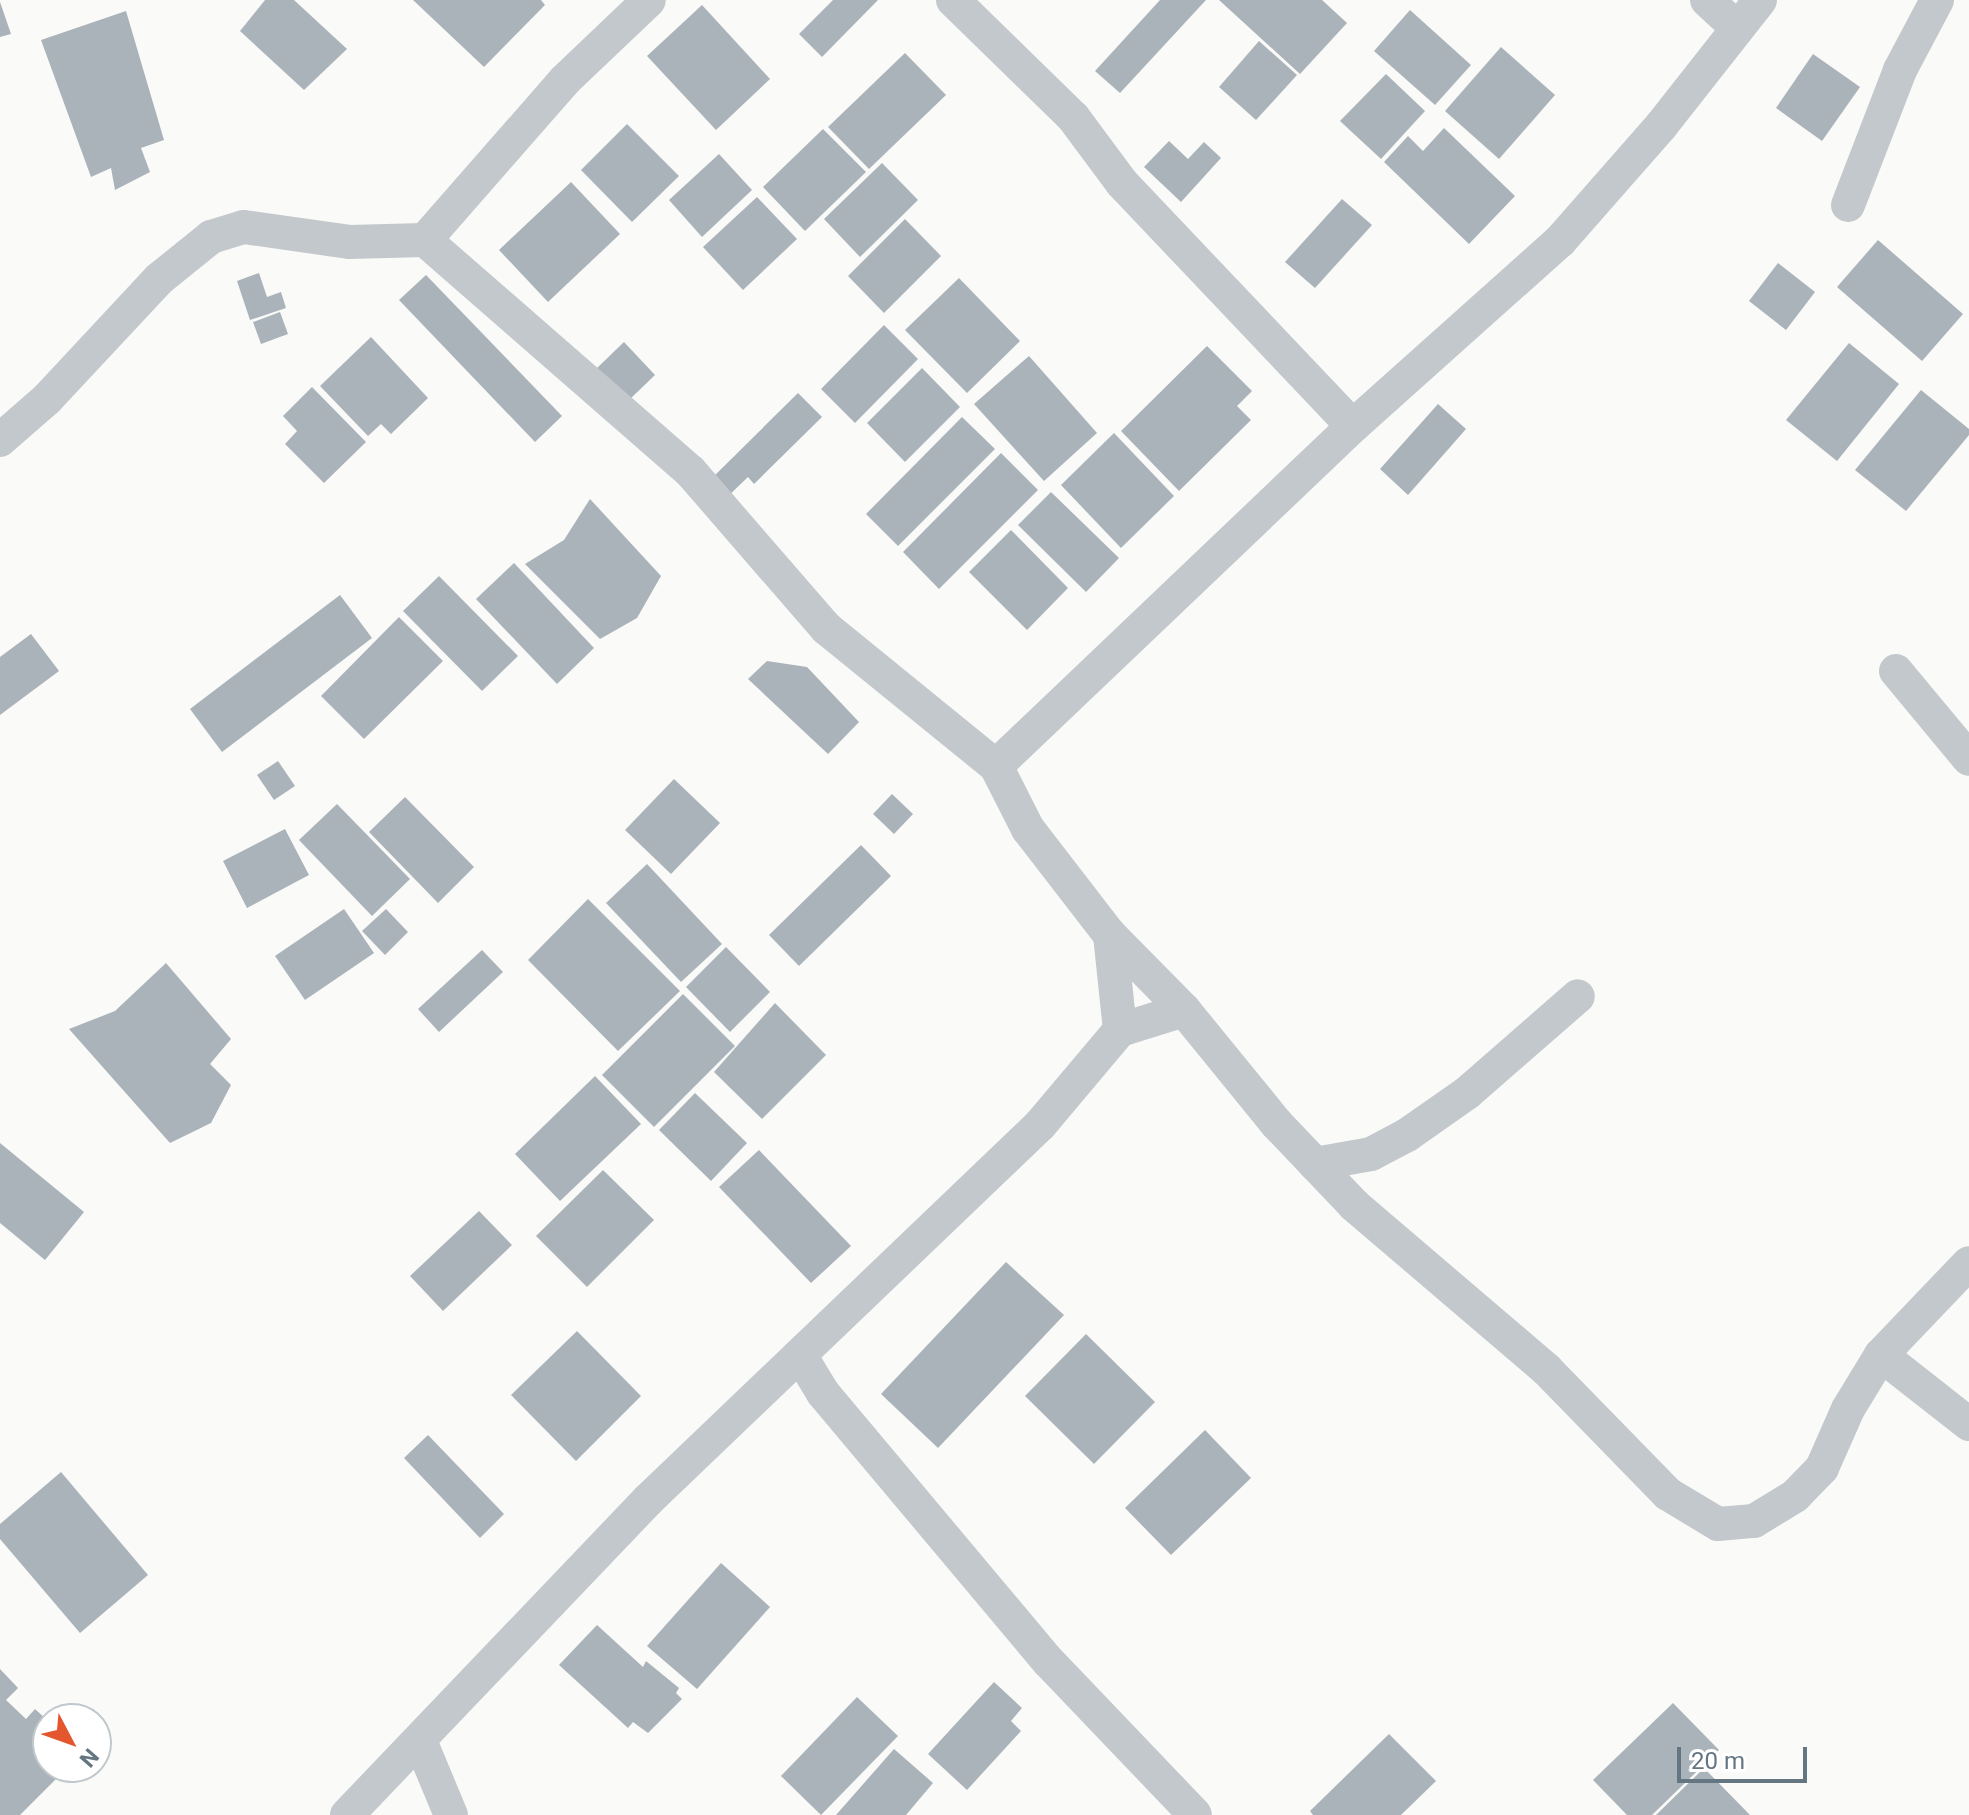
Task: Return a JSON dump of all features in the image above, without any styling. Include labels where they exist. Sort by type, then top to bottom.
[{"type":"street","points":[[425,240],[564,81],[649,0]]},
{"type":"street","points":[[953,0],[1073,117],[1122,183],[1353,426]]},
{"type":"street","points":[[1707,0],[1735,26]]},
{"type":"street","points":[[996,766],[1353,426],[1560,241],[1661,126],[1735,26],[1760,0]]},
{"type":"street","points":[[1848,205],[1900,70],[1937,0]]},
{"type":"street","points":[[0,440],[47,399],[159,279],[211,237],[244,227],[349,242],[425,240],[690,471],[826,628],[996,766],[1028,829],[1110,935],[1184,1010],[1315,1164],[1354,1205],[1547,1370],[1668,1494],[1718,1524],[1754,1521],[1795,1496],[1822,1468],[1848,1409],[1881,1355],[1969,1263]]},
{"type":"street","points":[[1896,671],[1969,759]]},
{"type":"street","points":[[1110,935],[1120,1030]]},
{"type":"street","points":[[1315,1164],[1371,1154],[1467,1093],[1578,996]]},
{"type":"street","points":[[347,1815],[421,1743],[648,1500],[1040,1125],[1120,1030],[1184,1010]]},
{"type":"street","points":[[1354,1205],[1371,1154]]},
{"type":"street","points":[[800,1355],[823,1393],[1049,1662],[1195,1815]]},
{"type":"street","points":[[1881,1355],[1969,1424]]},
{"type":"street","points":[[421,1743],[451,1815]]},
{"type":"building","points":[[265,0],[294,0],[347,49],[304,90],[240,31]]},
{"type":"building","points":[[413,0],[541,0],[545,5],[484,67]]},
{"type":"building","points":[[833,0],[878,0],[822,57],[799,34]]},
{"type":"building","points":[[1160,0],[1206,0],[1120,93],[1095,71]]},
{"type":"building","points":[[1219,0],[1322,0],[1347,23],[1300,74]]},
{"type":"building","points":[[0,2],[11,34],[0,37]]},
{"type":"building","points":[[702,5],[770,79],[716,130],[647,56]]},
{"type":"building","points":[[1410,10],[1471,65],[1435,105],[1374,51]]},
{"type":"building","points":[[126,11],[164,140],[141,148],[150,172],[115,190],[111,168],[91,177],[41,40]]},
{"type":"building","points":[[1259,41],[1297,75],[1256,120],[1219,87]]},
{"type":"building","points":[[1501,47],[1555,95],[1499,159],[1445,111]]},
{"type":"building","points":[[905,53],[946,95],[869,169],[828,127]]},
{"type":"building","points":[[1813,54],[1860,87],[1822,141],[1776,108]]},
{"type":"building","points":[[1386,74],[1425,111],[1381,159],[1340,121]]},
{"type":"building","points":[[627,124],[679,176],[632,222],[581,170]]},
{"type":"building","points":[[1444,128],[1515,196],[1469,244],[1384,162],[1408,136],[1423,151]]},
{"type":"building","points":[[823,129],[866,172],[805,231],[763,187]]},
{"type":"building","points":[[1169,141],[1188,159],[1204,142],[1221,158],[1181,202],[1144,167]]},
{"type":"building","points":[[719,154],[752,190],[702,237],[669,200]]},
{"type":"building","points":[[882,163],[918,200],[860,257],[824,219]]},
{"type":"building","points":[[571,182],[620,234],[548,302],[499,250]]},
{"type":"building","points":[[757,197],[797,239],[743,290],[703,247]]},
{"type":"building","points":[[1342,199],[1372,225],[1315,288],[1285,262]]},
{"type":"building","points":[[905,219],[941,256],[884,313],[848,276]]},
{"type":"building","points":[[1878,240],[1963,314],[1922,361],[1837,287]]},
{"type":"building","points":[[1778,263],[1815,292],[1786,330],[1749,301]]},
{"type":"building","points":[[259,273],[267,297],[281,292],[286,308],[250,320],[237,281]]},
{"type":"building","points":[[426,275],[562,416],[535,442],[399,300]]},
{"type":"building","points":[[959,278],[1020,341],[967,393],[905,330]]},
{"type":"building","points":[[280,312],[288,334],[261,344],[253,322]]},
{"type":"building","points":[[884,325],[918,359],[855,423],[821,389]]},
{"type":"building","points":[[371,337],[428,398],[391,434],[381,424],[368,436],[320,386]]},
{"type":"building","points":[[624,342],[655,375],[629,400],[597,368]]},
{"type":"building","points":[[1849,343],[1899,384],[1837,461],[1786,420]]},
{"type":"building","points":[[1207,346],[1252,391],[1237,406],[1251,420],[1179,491],[1121,431]]},
{"type":"building","points":[[1029,356],[1097,433],[1044,481],[974,404]]},
{"type":"building","points":[[922,368],[960,407],[905,462],[867,423]]},
{"type":"building","points":[[312,387],[366,442],[324,483],[285,444],[297,431],[283,416]]},
{"type":"building","points":[[1921,390],[1969,429],[1969,435],[1906,511],[1855,470]]},
{"type":"building","points":[[798,393],[822,417],[754,484],[748,477],[724,500],[707,483]]},
{"type":"building","points":[[1438,404],[1466,429],[1408,495],[1380,469]]},
{"type":"building","points":[[962,417],[995,449],[898,546],[866,514]]},
{"type":"building","points":[[1114,433],[1174,496],[1121,548],[1061,485]]},
{"type":"building","points":[[1001,453],[1038,490],[939,589],[903,552]]},
{"type":"building","points":[[1051,492],[1119,558],[1086,592],[1018,525]]},
{"type":"building","points":[[590,499],[661,576],[637,618],[600,639],[525,564],[564,540]]},
{"type":"building","points":[[1011,530],[1068,588],[1027,630],[969,572]]},
{"type":"building","points":[[514,563],[594,648],[557,684],[476,599]]},
{"type":"building","points":[[439,576],[518,656],[482,691],[403,611]]},
{"type":"building","points":[[340,595],[372,638],[222,752],[190,709]]},
{"type":"building","points":[[399,617],[443,661],[364,739],[321,696]]},
{"type":"building","points":[[31,634],[59,671],[0,715],[0,657]]},
{"type":"building","points":[[767,661],[807,667],[859,722],[828,754],[748,679]]},
{"type":"building","points":[[278,761],[295,786],[274,800],[257,775]]},
{"type":"building","points":[[674,779],[720,823],[671,874],[625,830]]},
{"type":"building","points":[[892,794],[913,814],[894,834],[873,814]]},
{"type":"building","points":[[405,797],[474,867],[438,903],[369,832]]},
{"type":"building","points":[[337,804],[410,879],[372,916],[299,840]]},
{"type":"building","points":[[285,829],[309,875],[247,908],[223,861]]},
{"type":"building","points":[[861,845],[891,876],[799,966],[769,935]]},
{"type":"building","points":[[647,864],[722,944],[681,982],[606,903]]},
{"type":"building","points":[[588,899],[680,991],[618,1051],[528,960]]},
{"type":"building","points":[[344,909],[374,953],[305,1000],[275,956]]},
{"type":"building","points":[[386,909],[408,932],[385,955],[362,931]]},
{"type":"building","points":[[726,947],[770,992],[730,1032],[686,987]]},
{"type":"building","points":[[482,950],[503,972],[439,1032],[418,1009]]},
{"type":"building","points":[[166,963],[231,1039],[210,1064],[231,1085],[211,1123],[170,1143],[69,1029],[115,1011]]},
{"type":"building","points":[[683,994],[735,1046],[654,1127],[602,1075]]},
{"type":"building","points":[[775,1003],[826,1055],[762,1119],[714,1072]]},
{"type":"building","points":[[595,1076],[641,1124],[560,1201],[515,1154]]},
{"type":"building","points":[[695,1093],[747,1143],[711,1181],[659,1130]]},
{"type":"building","points":[[0,1143],[84,1212],[45,1260],[0,1223]]},
{"type":"building","points":[[759,1150],[851,1246],[811,1283],[719,1187]]},
{"type":"building","points":[[603,1170],[654,1220],[587,1287],[536,1236]]},
{"type":"building","points":[[479,1211],[512,1245],[443,1311],[410,1276]]},
{"type":"building","points":[[1006,1262],[1064,1315],[938,1448],[881,1394]]},
{"type":"building","points":[[577,1331],[641,1396],[576,1461],[511,1395]]},
{"type":"building","points":[[1086,1334],[1155,1402],[1094,1464],[1025,1396]]},
{"type":"building","points":[[1205,1430],[1251,1478],[1171,1555],[1125,1508]]},
{"type":"building","points":[[428,1435],[504,1514],[480,1538],[404,1458]]},
{"type":"building","points":[[61,1472],[148,1575],[80,1633],[0,1539],[0,1524]]},
{"type":"building","points":[[721,1563],[770,1607],[697,1689],[647,1646]]},
{"type":"building","points":[[597,1625],[643,1667],[646,1661],[679,1688],[676,1693],[682,1699],[648,1733],[633,1722],[628,1728],[559,1665]]},
{"type":"building","points":[[0,1669],[18,1688],[6,1700],[26,1719],[32,1712],[32,1783],[52,1783],[20,1815],[0,1815]]},
{"type":"building","points":[[994,1682],[1022,1708],[1011,1721],[1021,1731],[967,1790],[928,1754]]},
{"type":"building","points":[[857,1697],[898,1736],[821,1815],[781,1776]]},
{"type":"building","points":[[1673,1703],[1719,1750],[1652,1815],[1627,1815],[1593,1780]]},
{"type":"building","points":[[1389,1734],[1436,1781],[1401,1815],[1313,1815],[1310,1811]]},
{"type":"building","points":[[894,1749],[933,1783],[906,1815],[836,1815]]},
{"type":"building","points":[[1704,1768],[1750,1815],[1656,1815]]}]
